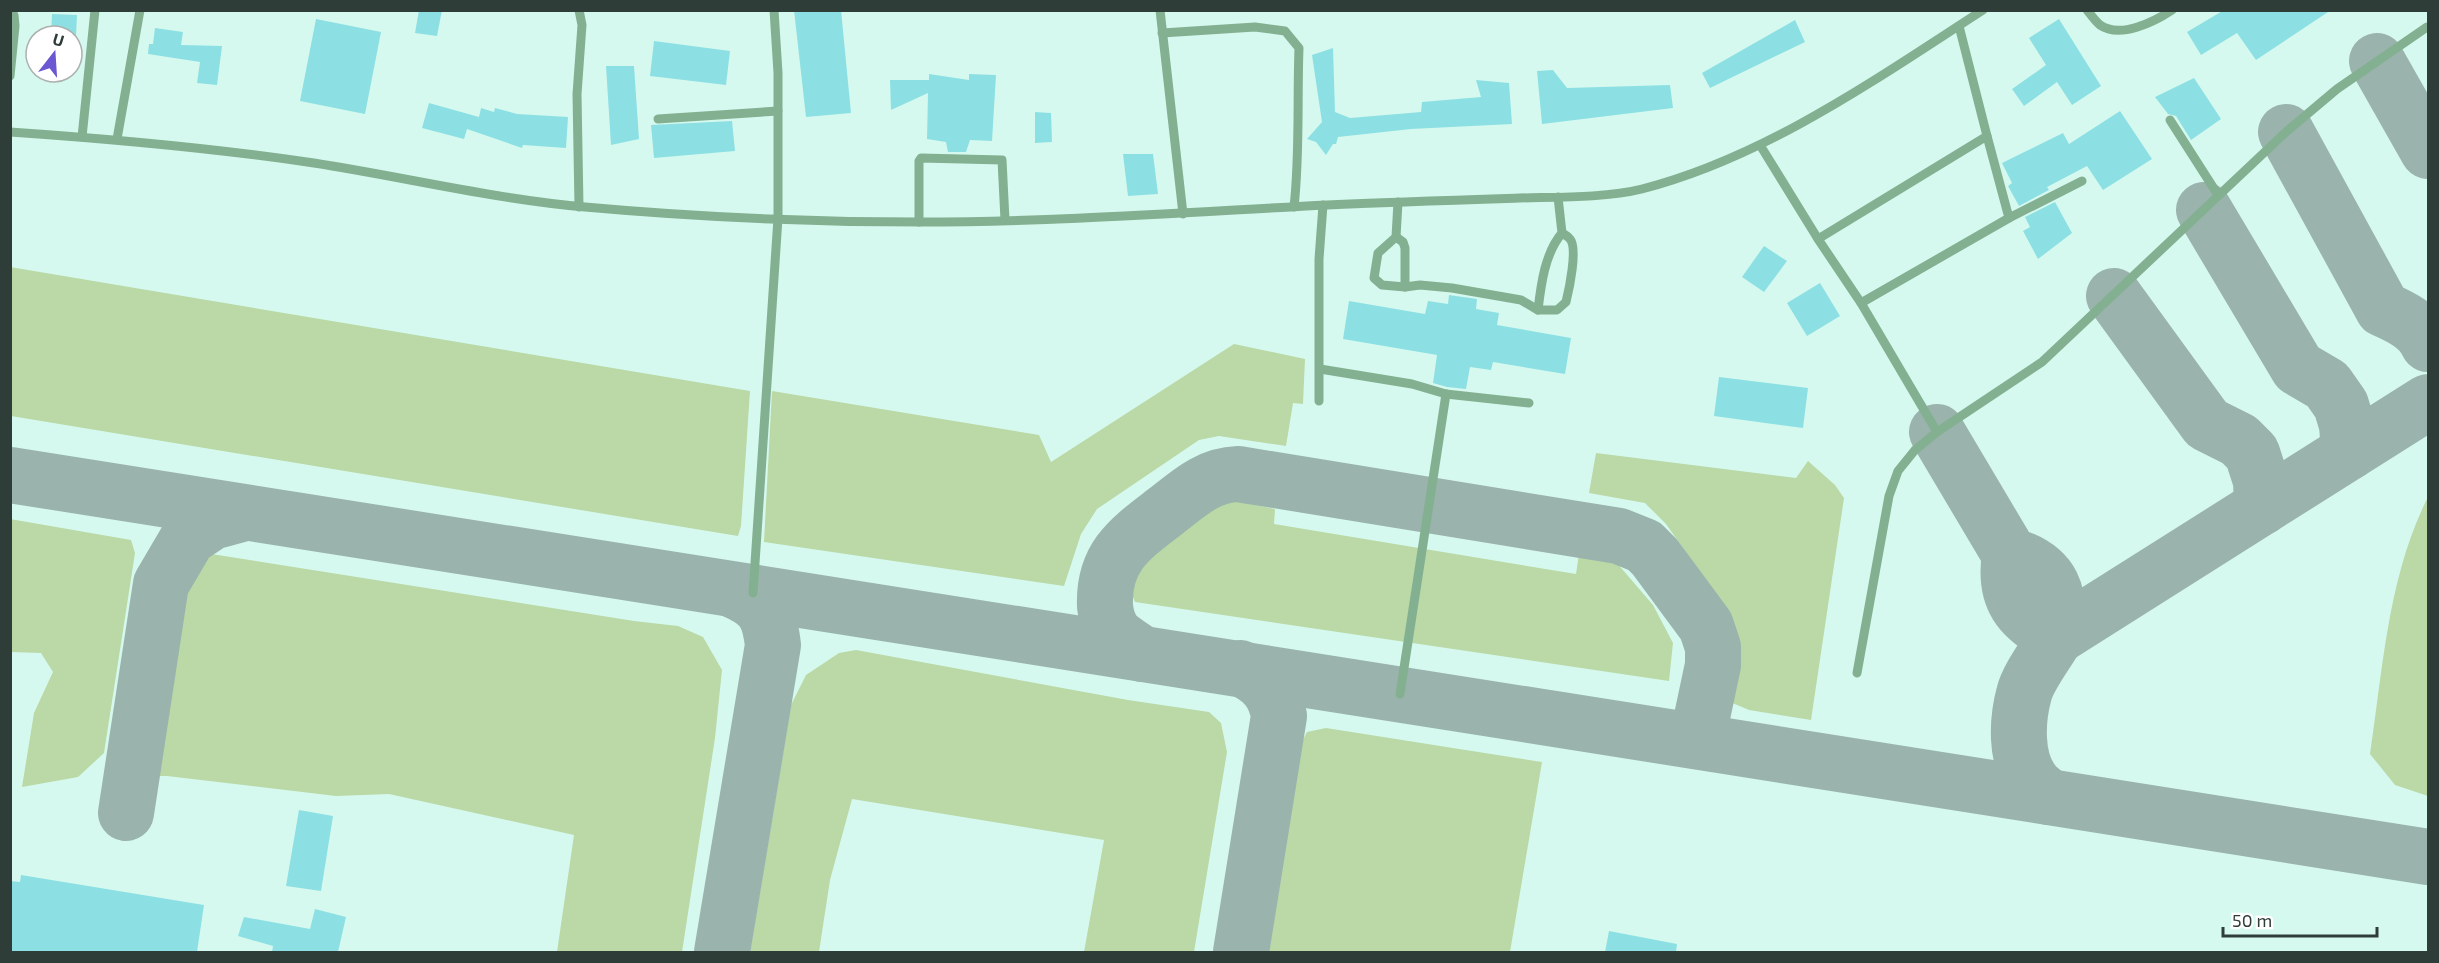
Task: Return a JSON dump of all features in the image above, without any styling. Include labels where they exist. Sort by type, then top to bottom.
[{"type":"lane","points":[[82,137],[95,10]]},
{"type":"lane","points":[[117,139],[140,10]]},
{"type":"lane","points":[[579,10],[582,25],[577,94],[579,207]]},
{"type":"lane","points":[[753,593],[778,218],[778,111],[774,10]]},
{"type":"lane","points":[[1160,10],[1183,214]]},
{"type":"lane","points":[[10,132],[117,139],[313,163],[579,207],[778,218],[919,222],[1005,220],[1558,197],[1635,191],[1677,178],[1760,145],[1838,102],[1983,10]]},
{"type":"lane","points":[[2087,10],[2100,25],[2112,30],[2133,28],[2172,10]]},
{"type":"lane","points":[[10,13],[14,15],[15,26],[10,76]]},
{"type":"lane","points":[[1959,26],[2009,218]]},
{"type":"lane","points":[[1162,33],[1255,27],[1285,31],[1299,48],[1298,170],[1294,207]]},
{"type":"lane","points":[[1857,673],[1889,496],[1898,471],[1915,450],[1937,432],[2042,362],[2252,163],[2337,89],[2428,27]]},
{"type":"lane","points":[[658,119],[778,111]]},
{"type":"lane","points":[[2170,120],[2218,195]]},
{"type":"lane","points":[[1818,239],[1987,136]]},
{"type":"lane","points":[[1760,145],[1818,239],[1862,303],[1937,432]]},
{"type":"lane","points":[[919,222],[919,161],[921,158],[1002,160],[1005,220]]},
{"type":"lane","points":[[1862,303],[2009,218],[2082,181]]},
{"type":"lane","points":[[1539,310],[1548,257],[1554,243],[1562,233],[1558,197]]},
{"type":"lane","points":[[1396,237],[1398,202]]},
{"type":"lane","points":[[1319,401],[1319,259],[1323,205]]},
{"type":"lane","points":[[1396,237],[1384,244],[1378,253],[1374,278],[1382,285],[1452,288],[1521,300],[1539,310],[1557,309],[1566,302],[1570,289],[1573,245],[1570,239],[1562,233]]},
{"type":"lane","points":[[1396,237],[1403,242],[1405,248],[1405,287]]},
{"type":"lane","points":[[1320,369],[1412,384],[1446,394],[1529,404]]},
{"type":"lane","points":[[1400,694],[1446,394]]},
{"type":"green space","points":[[10,267],[750,391],[741,526],[738,536],[11,416]]},
{"type":"green space","points":[[1234,344],[1305,359],[1303,404],[1293,403],[1286,446],[1219,436],[1199,440],[1097,509],[1081,534],[1064,586],[764,542],[772,391],[1039,435],[1051,462]]},
{"type":"green space","points":[[1596,453],[1796,478],[1808,461],[1835,485],[1844,498],[1811,720],[1749,710],[1730,702],[1728,691],[1735,633],[1729,613],[1666,524],[1645,503],[1589,493]]},
{"type":"green space","points":[[1211,496],[1275,509],[1274,524],[1576,574],[1579,554],[1616,562],[1653,605],[1673,643],[1669,681],[1135,602],[1129,587],[1144,560],[1164,537]]},
{"type":"green space","points":[[2428,497],[2428,796],[2395,785],[2370,754],[2395,590],[2415,527]]},
{"type":"green space","points":[[10,519],[131,540],[135,553],[104,753],[78,777],[22,787],[34,713],[53,672],[41,653],[11,652]]},
{"type":"green space","points":[[205,553],[678,626],[703,637],[722,670],[715,738],[682,952],[557,952],[574,835],[389,794],[336,796],[167,776],[149,776],[144,769],[172,600],[181,579]]},
{"type":"green space","points":[[856,650],[1128,700],[1209,712],[1221,723],[1227,752],[1194,952],[1084,952],[1104,840],[852,799],[830,880],[819,952],[750,952],[791,705],[806,675],[839,653]]},
{"type":"green space","points":[[1326,728],[1542,762],[1510,952],[1268,952],[1298,749],[1307,732]]},
{"type":"building","points":[[419,10],[442,10],[437,36],[415,33]]},
{"type":"building","points":[[794,10],[841,10],[851,113],[806,117]]},
{"type":"building","points":[[2224,10],[2331,10],[2256,60],[2237,33],[2201,55],[2187,32]]},
{"type":"building","points":[[52,14],[77,15],[77,24],[52,24]]},
{"type":"building","points":[[316,19],[381,32],[365,114],[300,101]]},
{"type":"building","points":[[2059,19],[2101,86],[2072,105],[2057,82],[2024,106],[2012,89],[2046,65],[2029,38]]},
{"type":"building","points":[[1795,20],[1805,42],[1710,88],[1702,73]]},
{"type":"building","points":[[155,28],[183,32],[181,45],[222,46],[217,85],[197,83],[200,62],[148,54],[149,44],[153,44]]},
{"type":"building","points":[[654,41],[730,51],[726,85],[650,76]]},
{"type":"building","points":[[1333,48],[1335,112],[1350,118],[1421,112],[1422,102],[1481,97],[1476,80],[1509,83],[1512,124],[1411,129],[1338,137],[1336,144],[1333,144],[1326,155],[1316,142],[1307,139],[1322,122],[1312,55]]},
{"type":"building","points":[[606,66],[634,66],[639,139],[611,145]]},
{"type":"building","points":[[1553,70],[1567,88],[1670,85],[1673,108],[1542,124],[1537,71]]},
{"type":"building","points":[[929,74],[969,80],[969,74],[996,75],[992,141],[970,140],[966,152],[948,152],[946,142],[927,139],[928,93],[891,110],[890,80],[929,80]]},
{"type":"building","points":[[2194,78],[2221,119],[2191,140],[2176,116],[2168,114],[2155,97]]},
{"type":"building","points":[[429,103],[479,117],[481,108],[494,112],[495,108],[517,114],[568,117],[566,148],[523,145],[522,148],[467,129],[464,139],[422,128]]},
{"type":"building","points":[[2120,111],[2152,159],[2103,190],[2087,166],[2047,187],[2049,190],[2019,206],[2008,186],[2012,183],[2002,163],[2063,133],[2069,144]]},
{"type":"building","points":[[1035,112],[1051,113],[1052,142],[1035,143]]},
{"type":"building","points":[[732,121],[735,151],[654,158],[651,125]]},
{"type":"building","points":[[1123,154],[1153,154],[1158,194],[1128,196]]},
{"type":"building","points":[[2055,202],[2072,233],[2038,259],[2023,231],[2030,227],[2025,217]]},
{"type":"building","points":[[1764,246],[1787,261],[1764,292],[1742,277]]},
{"type":"building","points":[[1820,283],[1840,316],[1807,336],[1787,303]]},
{"type":"building","points":[[1449,295],[1477,299],[1476,309],[1499,313],[1497,325],[1571,338],[1565,374],[1493,362],[1491,370],[1470,367],[1466,389],[1447,387],[1433,383],[1437,355],[1343,339],[1349,301],[1425,314],[1428,301],[1448,304]]},
{"type":"building","points":[[1719,377],[1808,388],[1803,428],[1714,416]]},
{"type":"building","points":[[299,810],[333,816],[321,891],[286,886]]},
{"type":"building","points":[[21,875],[204,905],[197,952],[10,952],[10,881],[20,882]]},
{"type":"building","points":[[315,909],[346,917],[338,952],[272,952],[273,946],[238,936],[244,917],[310,929]]},
{"type":"building","points":[[1609,931],[1677,944],[1676,952],[1605,952]]},
{"type":"taxiway","points":[[2377,61],[2428,151]]},
{"type":"taxiway","points":[[2286,132],[2383,309],[2415,327],[2428,344]]},
{"type":"taxiway","points":[[2204,210],[2298,368],[2327,385],[2341,405],[2347,425],[2349,452]]},
{"type":"taxiway","points":[[2114,296],[2207,424],[2239,440],[2252,453],[2261,481],[2262,507]]},
{"type":"taxiway","points":[[1937,432],[2010,555],[2037,567],[2052,585],[2058,608],[2056,637],[2428,402]]},
{"type":"taxiway","points":[[1142,654],[1116,635],[1107,617],[1106,589],[1114,561],[1141,530],[1191,492],[1208,481],[1238,474],[1619,536],[1644,546],[1655,557],[1706,626],[1713,647],[1713,665],[1702,717],[1703,730],[1716,744]]},
{"type":"taxiway","points":[[10,475],[2428,857]]},
{"type":"taxiway","points":[[126,813],[161,584],[188,538],[212,522],[245,513]]},
{"type":"taxiway","points":[[2010,555],[2009,583],[2017,605],[2033,622],[2056,637],[2026,687],[2019,727],[2020,750],[2026,772],[2049,797]]},
{"type":"taxiway","points":[[722,952],[773,645],[769,624],[762,610],[751,599],[733,590]]},
{"type":"taxiway","points":[[1240,668],[1267,687],[1279,716],[1241,952]]}]
